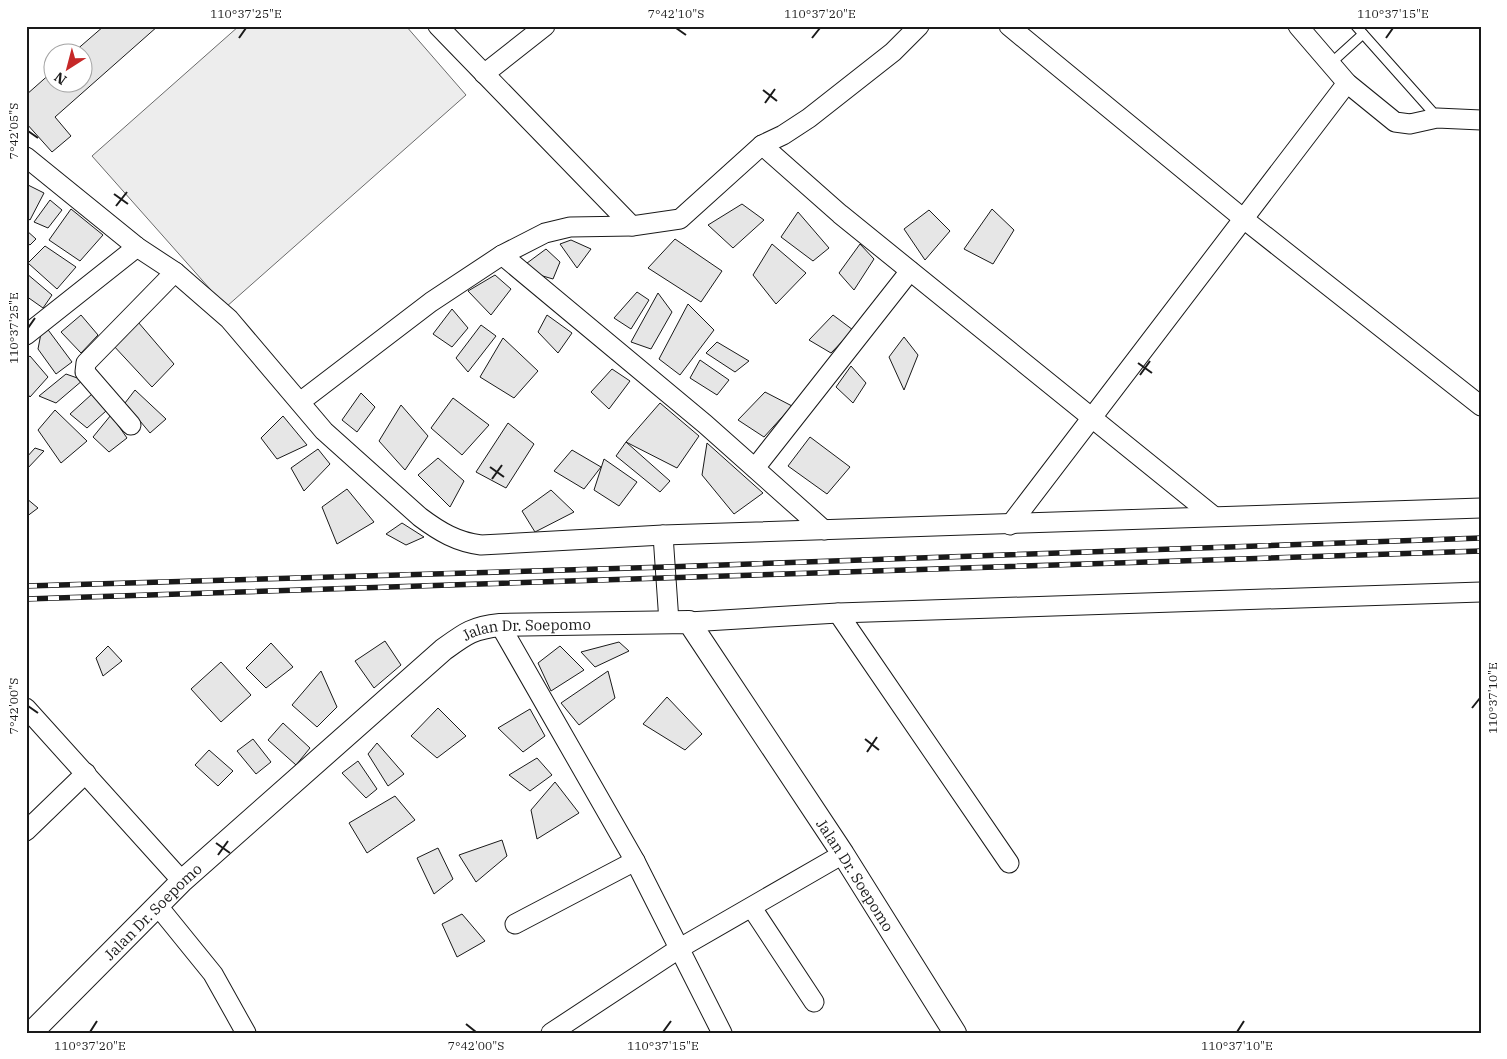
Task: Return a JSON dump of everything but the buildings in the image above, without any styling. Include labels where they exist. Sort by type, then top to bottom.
[{"type":"street","points":[[438,26],[632,226]]},
{"type":"street","points":[[484,74],[545,26]]},
{"type":"street","points":[[300,402],[431,302],[502,256],[545,233],[570,227],[632,226],[680,219],[762,145],[783,135],[808,118],[894,52],[919,26]]},
{"type":"street","points":[[1009,26],[1245,220],[1481,406]]},
{"type":"street","points":[[1298,26],[1347,83],[1395,122],[1410,124],[1437,118],[1481,120]]},
{"type":"street","points":[[1010,525],[1245,220],[1347,83]]},
{"type":"street","points":[[762,145],[814,192],[910,271],[1212,515]]},
{"type":"street","points":[[26,157],[137,247],[175,272],[243,334],[324,430],[420,517],[463,543],[482,545],[663,535],[1010,525],[1212,515],[1481,508]]},
{"type":"street","points":[[26,335],[137,247]]},
{"type":"street","points":[[502,256],[755,468],[824,530]]},
{"type":"street","points":[[755,468],[910,271]]},
{"type":"street","points":[[131,425],[85,372],[86,363],[175,272]]},
{"type":"street","points":[[663,535],[679,622],[838,613],[1481,592]]},
{"type":"street","points":[[838,613],[1009,862]]},
{"type":"street","name":"Jalan Dr. Soepomo","points":[[32,1033],[182,881],[443,650],[478,627],[679,622],[843,854],[955,1033]]},
{"type":"street","points":[[500,625],[634,861],[722,1033]]},
{"type":"street","points":[[26,708],[86,772],[182,881]]},
{"type":"street","points":[[26,831],[86,772]]},
{"type":"street","points":[[551,1033],[680,948],[843,854]]},
{"type":"street","points":[[515,924],[634,861]]},
{"type":"street","points":[[157,905],[213,974],[246,1033]]},
{"type":"street","points":[[752,908],[814,1002]]},
{"type":"lane","points":[[1356,26],[1437,118]]},
{"type":"lane","points":[[1330,65],[1363,34]]},
{"type":"shaded area","points":[[239,26],[406,26],[466,95],[226,307],[92,156]]},
{"type":"railway","points":[[26,586],[666,567],[1481,538]]},
{"type":"railway","points":[[26,599],[1481,551]]}]
